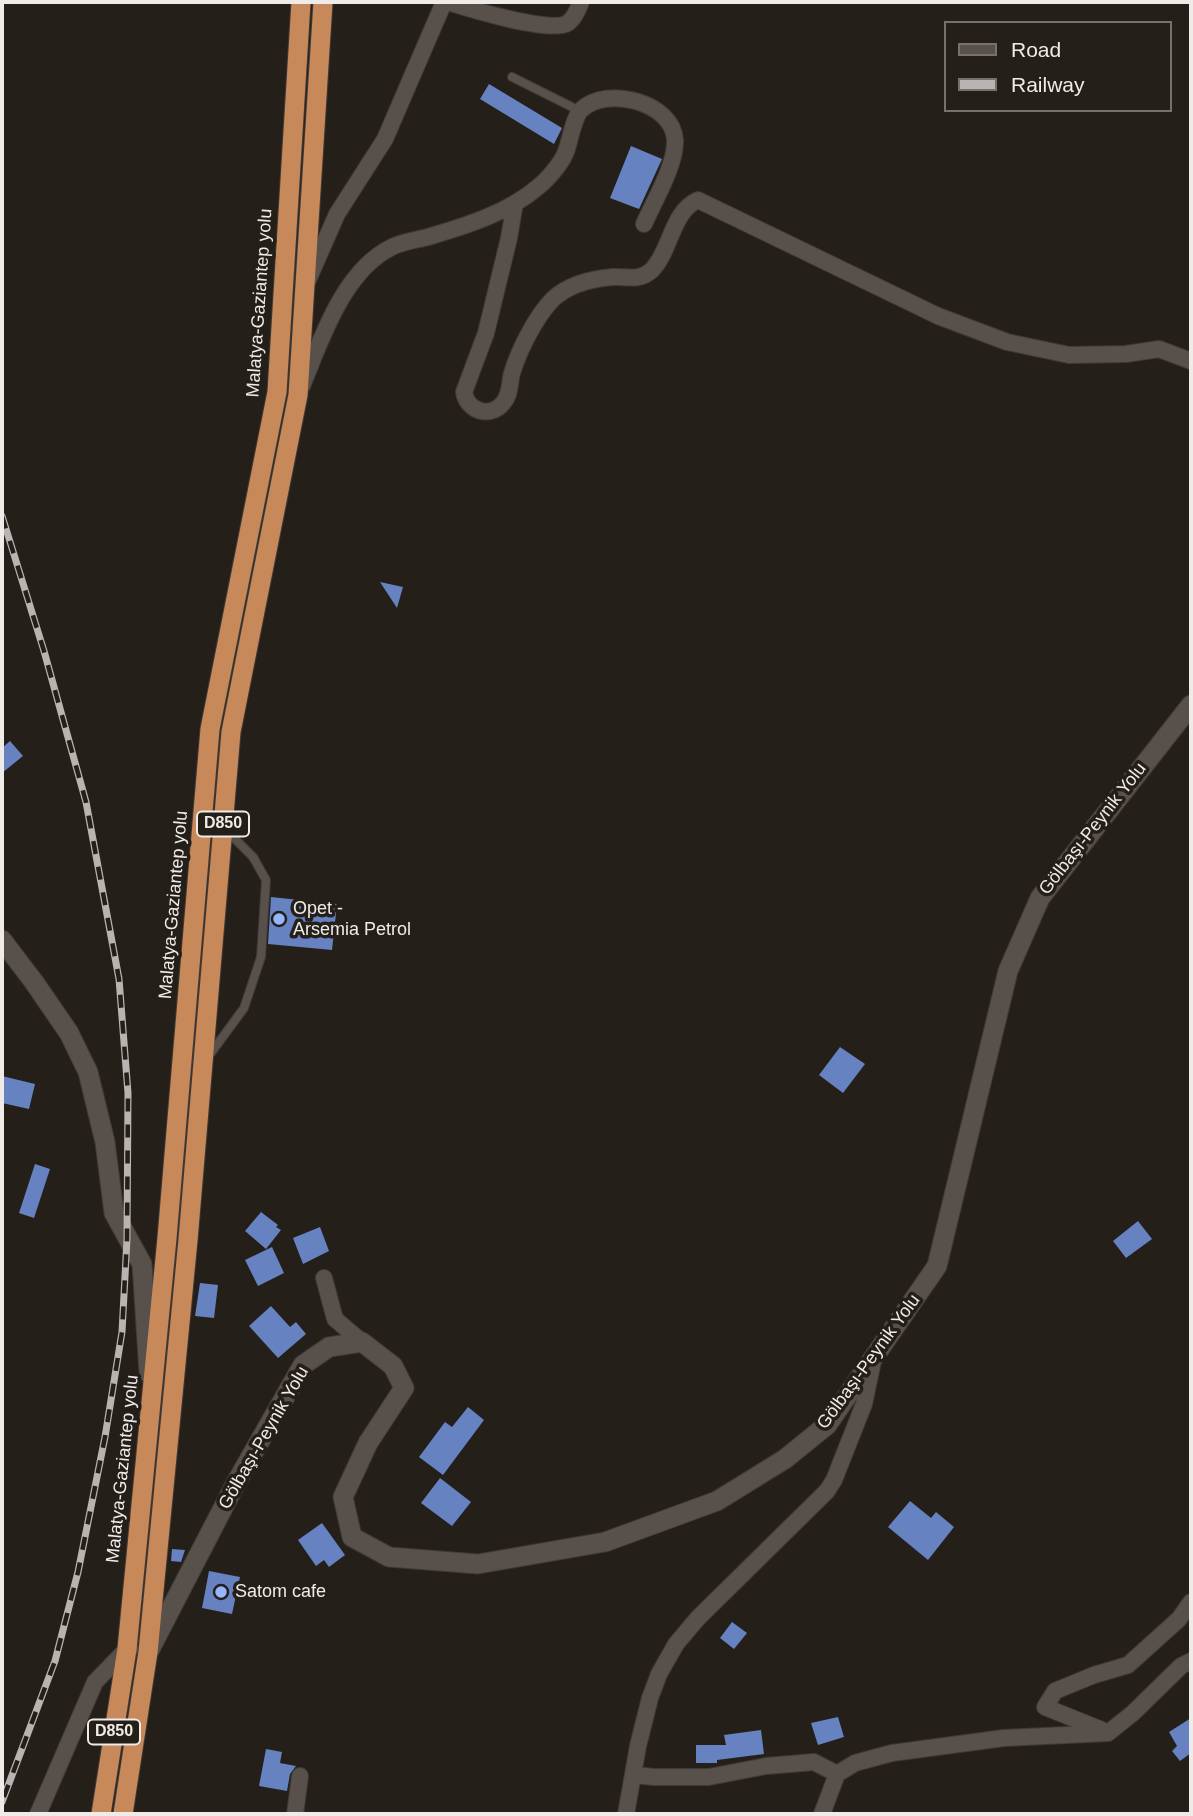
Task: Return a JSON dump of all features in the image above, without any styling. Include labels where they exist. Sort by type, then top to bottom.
[{"type":"highway","name":"Malatya-Gaziantep yolu","points":[[101,1814],[127,1649],[210,729],[277,392],[302,2]]},
{"type":"highway","name":"D850","points":[[123,1814],[148,1651],[203,1065],[230,732],[298,395],[323,2]]},
{"type":"street","points":[[304,289],[337,214],[385,139],[446,2],[549,26],[566,24],[573,18],[581,2]]},
{"type":"street","points":[[298,395],[335,304],[369,264],[392,247],[449,231],[515,203],[539,187],[564,157],[580,111],[600,98],[625,98],[647,106],[666,119],[675,138],[671,163],[644,224]]},
{"type":"street","points":[[515,203],[486,333],[464,391],[465,399],[477,411],[488,412],[504,402],[510,392],[510,377],[518,354],[553,300],[576,284],[614,277],[635,279],[652,270],[681,216],[690,204],[698,200],[938,316],[1007,342],[1069,355],[1126,354],[1159,349],[1191,361]]},
{"type":"street","name":"Gölbaşı-Peynik Yolu","points":[[148,1651],[237,1481],[303,1365],[329,1347],[362,1342],[393,1367],[404,1388],[368,1443],[343,1497],[352,1537],[389,1557],[478,1564],[605,1542],[717,1501],[785,1459],[827,1425],[937,1266],[1008,971],[1040,898],[1191,705]]},
{"type":"street","points":[[2,940],[69,1032],[88,1072],[104,1142],[114,1213],[142,1264],[151,1402]]},
{"type":"street","points":[[324,1278],[335,1319],[362,1342]]},
{"type":"street","points":[[626,1814],[650,1698],[659,1674],[676,1644],[698,1618],[827,1491],[834,1480],[864,1404],[873,1359]]},
{"type":"street","points":[[1108,1733],[1045,1707],[1055,1690],[1128,1665],[1179,1619],[1191,1602]]},
{"type":"street","points":[[38,1814],[95,1682],[127,1649],[148,1651]]},
{"type":"street","points":[[822,1814],[837,1773],[855,1763],[905,1751],[1004,1738],[1108,1733],[1133,1713],[1181,1666],[1191,1661]]},
{"type":"street","points":[[634,1775],[709,1777],[766,1766],[814,1762],[837,1773]]},
{"type":"street","points":[[295,1814],[300,1776]]},
{"type":"lane","points":[[512,77],[580,111]]},
{"type":"lane","points":[[203,1065],[244,1008],[261,957],[266,880],[253,857],[223,826]]},
{"type":"building","points":[[489,84],[562,128],[554,144],[480,99]]},
{"type":"building","points":[[631,146],[662,159],[639,209],[610,198]]},
{"type":"building","points":[[380,582],[403,587],[397,608]]},
{"type":"building","points":[[10,741],[23,756],[2,773],[2,748]]},
{"type":"building","points":[[271,897],[337,904],[332,950],[268,944]]},
{"type":"building","points":[[840,1047],[865,1064],[843,1093],[819,1075]]},
{"type":"building","points":[[2,1076],[35,1084],[29,1109],[2,1103]]},
{"type":"building","points":[[35,1164],[50,1169],[34,1218],[19,1213]]},
{"type":"building","points":[[261,1212],[281,1230],[266,1249],[245,1231]]},
{"type":"building","points":[[1138,1221],[1152,1239],[1126,1258],[1113,1241]]},
{"type":"building","points":[[320,1227],[329,1251],[303,1264],[293,1238]]},
{"type":"building","points":[[272,1247],[284,1273],[258,1286],[245,1260]]},
{"type":"building","points":[[200,1283],[218,1285],[214,1318],[195,1316]]},
{"type":"building","points":[[271,1306],[290,1327],[296,1322],[306,1334],[278,1358],[249,1326]]},
{"type":"building","points":[[468,1407],[484,1420],[443,1475],[419,1457],[445,1422],[452,1427]]},
{"type":"building","points":[[440,1478],[471,1502],[452,1526],[421,1503]]},
{"type":"building","points":[[910,1501],[931,1518],[936,1512],[954,1527],[928,1560],[888,1527]]},
{"type":"building","points":[[322,1523],[345,1555],[329,1567],[324,1560],[316,1566],[298,1540]]},
{"type":"building","points":[[172,1549],[185,1550],[181,1562],[171,1561]]},
{"type":"building","points":[[209,1571],[240,1577],[232,1614],[202,1608]]},
{"type":"building","points":[[732,1622],[747,1633],[734,1649],[720,1638]]},
{"type":"building","points":[[838,1717],[844,1737],[818,1745],[811,1723]]},
{"type":"building","points":[[1191,1718],[1191,1753],[1180,1761],[1172,1751],[1177,1746],[1169,1732]]},
{"type":"building","points":[[761,1730],[764,1754],[717,1760],[717,1763],[696,1763],[696,1745],[726,1745],[724,1735]]},
{"type":"building","points":[[266,1749],[282,1752],[280,1763],[296,1766],[290,1774],[287,1791],[259,1786]]},
{"type":"railway","points":[[2,516],[44,651],[86,802],[119,979],[128,1093],[127,1239],[122,1332],[105,1437],[78,1572],[55,1661],[2,1802]]},
{"type":"place","name":"Opet - Arsemia Petrol","points":[[279,919]]},
{"type":"place","name":"Satom cafe","points":[[221,1592]]}]
